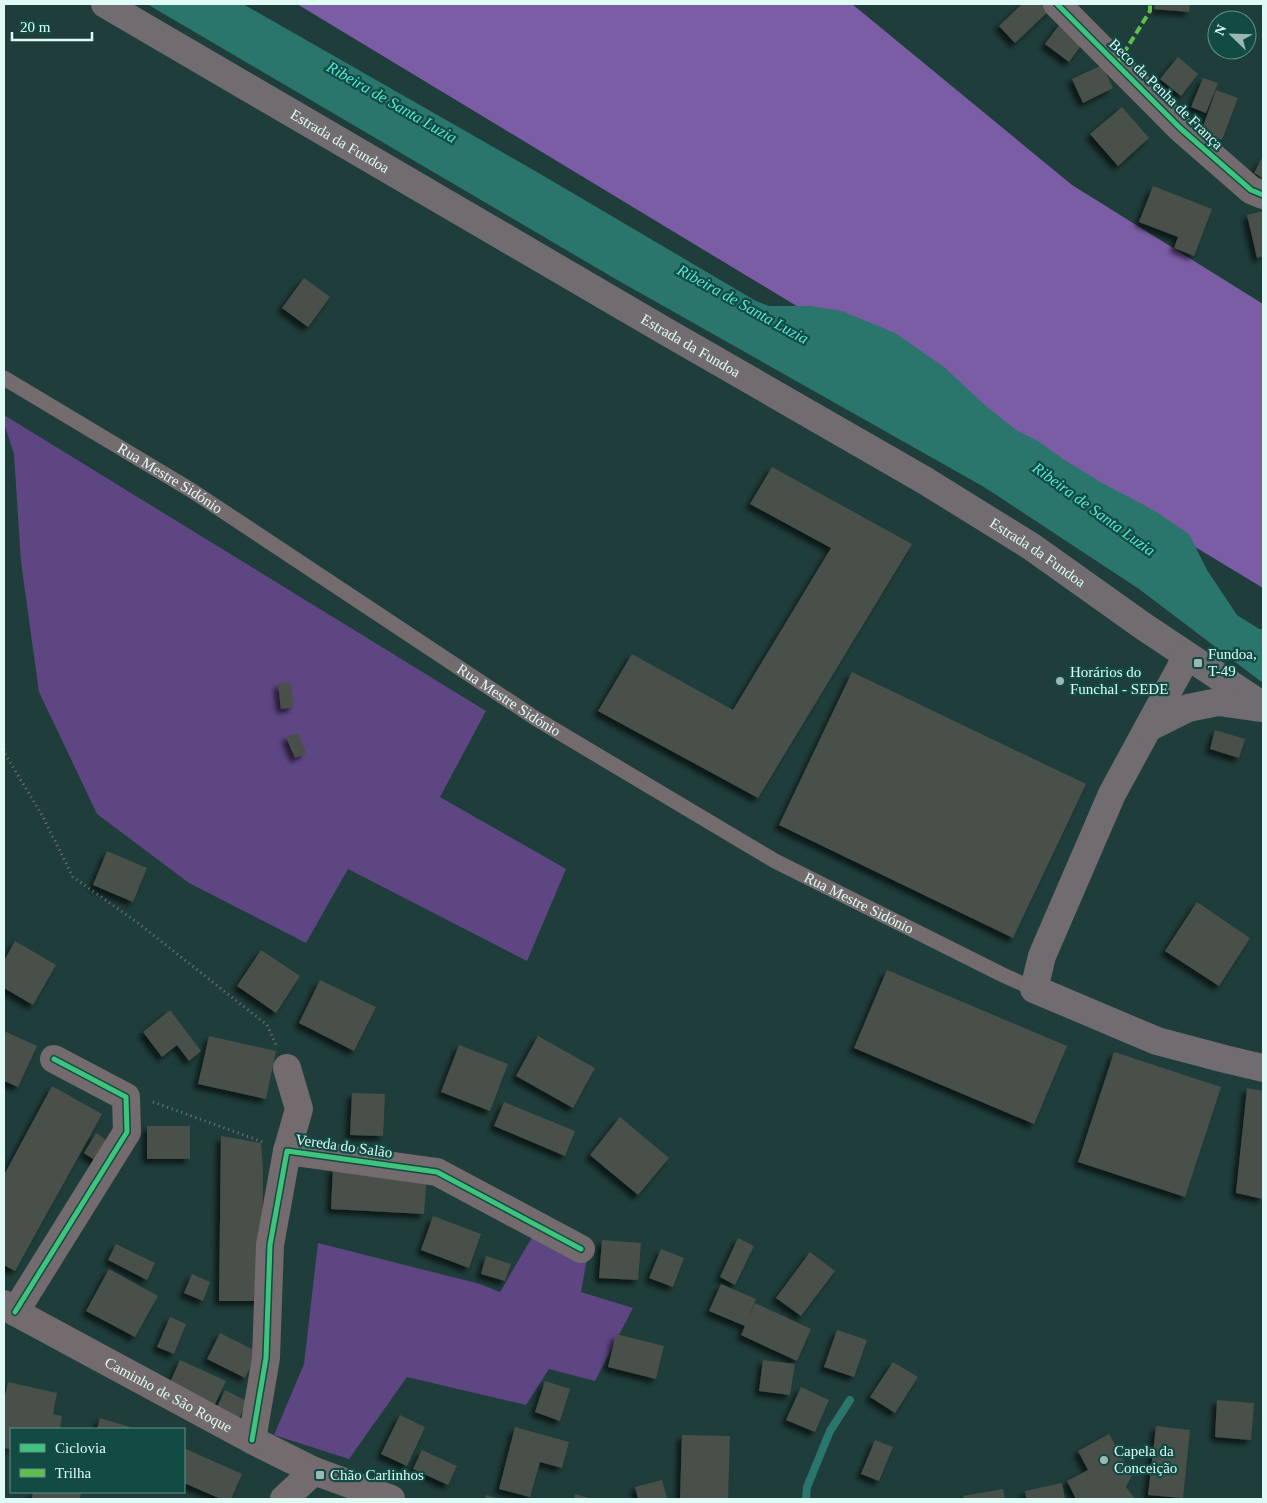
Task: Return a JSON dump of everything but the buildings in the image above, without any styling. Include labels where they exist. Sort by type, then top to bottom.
[{"type":"main road","name":"Estrada da Fundoa","points":[[105,4],[924,480],[1032,547],[1263,707]]},
{"type":"main road","points":[[1187,656],[1112,794],[1042,956],[1034,989],[1157,1041],[1263,1068]]},
{"type":"main road","points":[[1148,728],[1188,708],[1218,702],[1263,707]]},
{"type":"street","name":"Beco da Penha de França","points":[[1057,4],[1180,128],[1251,190],[1263,196]]},
{"type":"street","points":[[10,1308],[127,1132],[126,1097],[54,1059]]},
{"type":"street","name":"Vereda do Salão","points":[[252,1440],[266,1358],[270,1245],[287,1151],[299,1109],[287,1068]]},
{"type":"street","name":"Vereda do Salão","points":[[287,1151],[437,1172],[581,1249]]},
{"type":"street","name":"Caminho de São Roque","points":[[10,1308],[252,1440],[314,1471],[391,1499]]},
{"type":"street","points":[[284,1499],[314,1471]]},
{"type":"lane","name":"Rua Mestre Sidónio","points":[[4,378],[191,490],[535,718],[775,861],[1034,989]]},
{"type":"path","points":[[4,749],[5,754],[46,822],[73,877],[138,923],[267,1025],[287,1068]]},
{"type":"path","points":[[126,1097],[155,1102],[287,1151]]},
{"type":"shaded area","points":[[297,4],[852,4],[1072,185],[1263,304],[1263,588]]},
{"type":"shaded area","points":[[4,415],[486,711],[440,797],[566,869],[527,961],[348,869],[306,943],[189,883],[97,814],[39,692],[21,562],[14,454],[4,423]]},
{"type":"shaded area","points":[[541,1222],[589,1247],[581,1292],[633,1308],[595,1381],[549,1369],[526,1405],[407,1377],[349,1459],[274,1435],[304,1364],[318,1243],[480,1284],[500,1292]]},
{"type":"water","name":"Ribeira de Santa Luzia","points":[[147,4],[243,4],[537,172],[756,301],[769,306],[810,306],[842,311],[895,333],[944,367],[987,407],[1016,430],[1038,441],[1102,483],[1155,511],[1189,534],[1207,570],[1237,615],[1259,629],[1263,629],[1263,683],[1139,589],[984,487],[619,281]]},
{"type":"waterway","points":[[806,1499],[807,1487],[830,1431],[850,1400]]},
{"type":"marked path","points":[[1117,64],[1150,11],[1150,4]]},
{"type":"cycle path","points":[[1057,4],[1180,128],[1251,190],[1263,195]]},
{"type":"cycle path","points":[[15,1312],[127,1132],[126,1097],[54,1059]]},
{"type":"cycle path","points":[[252,1440],[266,1358],[270,1245],[287,1151],[437,1172],[581,1249]]},
{"type":"place","name":"Fundoa, T-49","points":[[1198,663]]},
{"type":"place","name":"Horários do Funchal - SEDE","points":[[1060,681]]},
{"type":"place","name":"Capela da Conceição","points":[[1104,1460]]},
{"type":"place","name":"Chão Carlinhos","points":[[320,1475]]}]
